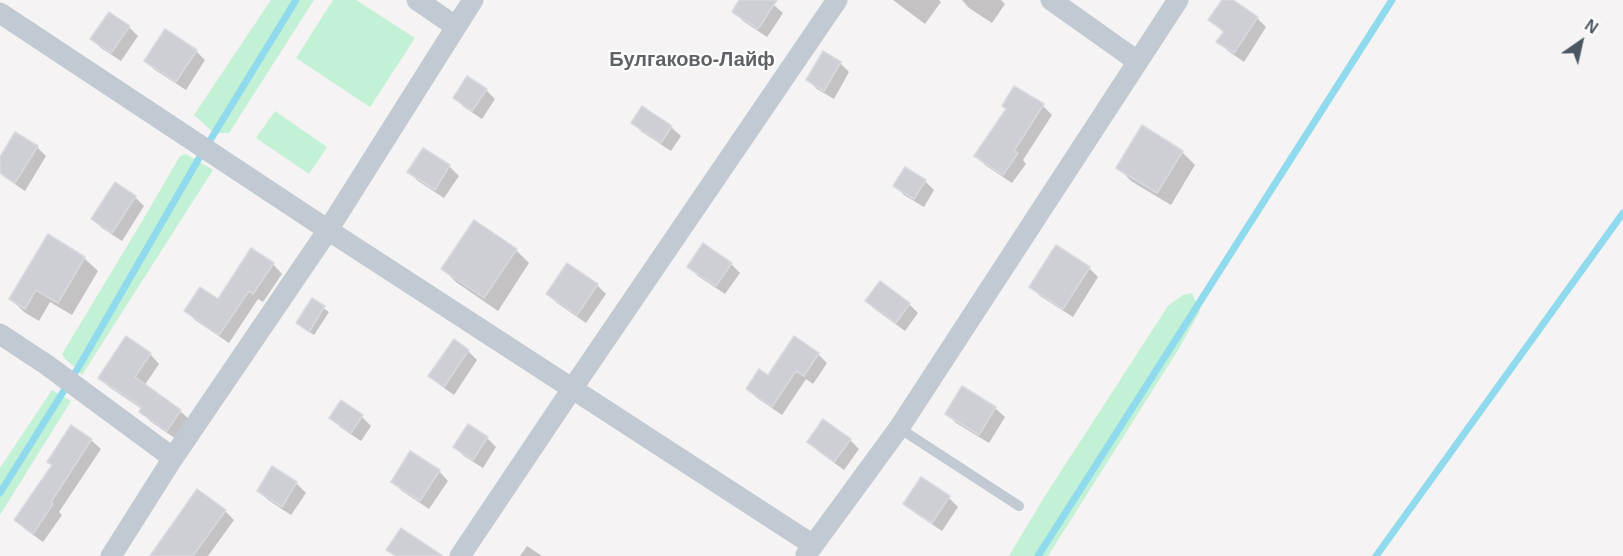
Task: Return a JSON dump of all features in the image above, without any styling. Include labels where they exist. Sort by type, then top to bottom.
[{"type":"street","points":[[417,0],[455,26]]},
{"type":"street","points":[[111,556],[173,458],[328,230],[473,0]]},
{"type":"street","points":[[460,556],[837,0]]},
{"type":"street","points":[[1050,0],[1137,61]]},
{"type":"street","points":[[0,13],[572,389],[809,551],[899,428],[1178,0]]},
{"type":"street","points":[[0,334],[48,365],[173,458]]},
{"type":"lane","points":[[899,428],[1019,506]]},
{"type":"green space","points":[[271,0],[314,0],[229,133],[214,133],[194,115]]},
{"type":"green space","points":[[333,0],[356,0],[415,38],[370,107],[296,58]]},
{"type":"green space","points":[[275,111],[327,147],[309,174],[256,138]]},
{"type":"green space","points":[[186,154],[213,170],[82,375],[62,354],[180,156]]},
{"type":"green space","points":[[1192,293],[1200,311],[1178,350],[1048,556],[1009,556],[1043,499],[1168,306],[1183,295]]},
{"type":"green space","points":[[52,390],[71,401],[0,515],[0,468]]},
{"type":"building","points":[[739,0],[777,0],[758,29],[732,12]]},
{"type":"building","points":[[1222,0],[1233,0],[1258,17],[1234,53],[1216,42],[1224,31],[1208,20]]},
{"type":"building","points":[[109,12],[130,26],[111,53],[90,39]]},
{"type":"building","points":[[165,29],[197,50],[176,82],[144,61]]},
{"type":"building","points":[[823,51],[841,62],[824,91],[806,80]]},
{"type":"building","points":[[467,76],[487,89],[472,111],[453,98]]},
{"type":"building","points":[[1014,86],[1044,104],[1014,151],[1018,153],[1003,175],[974,156],[1006,109],[1002,106]]},
{"type":"building","points":[[642,106],[672,126],[661,143],[631,123]]},
{"type":"building","points":[[1142,125],[1183,151],[1157,193],[1116,168]]},
{"type":"building","points":[[15,132],[38,146],[15,183],[0,173],[0,157]]},
{"type":"building","points":[[423,148],[450,165],[435,190],[407,172]]},
{"type":"building","points":[[905,167],[926,180],[914,199],[893,186]]},
{"type":"building","points":[[115,182],[136,196],[112,233],[91,219]]},
{"type":"building","points":[[474,220],[517,249],[484,298],[441,269]]},
{"type":"building","points":[[48,234],[85,257],[58,303],[36,290],[25,309],[9,299]]},
{"type":"building","points":[[703,243],[732,263],[716,286],[687,267]]},
{"type":"building","points":[[1056,245],[1090,267],[1063,309],[1029,287]]},
{"type":"building","points":[[251,248],[274,263],[253,294],[249,291],[219,335],[184,311],[200,287],[218,299]]},
{"type":"building","points":[[567,263],[598,284],[577,315],[546,294]]},
{"type":"building","points":[[880,281],[910,303],[896,323],[865,301]]},
{"type":"building","points":[[312,298],[325,306],[309,332],[296,323]]},
{"type":"building","points":[[126,336],[151,353],[135,377],[181,410],[167,431],[139,412],[142,407],[98,378]]},
{"type":"building","points":[[794,336],[819,353],[804,376],[796,371],[772,407],[746,389],[759,369],[768,375]]},
{"type":"building","points":[[454,339],[469,350],[444,387],[428,376]]},
{"type":"building","points":[[962,386],[996,407],[979,435],[945,414]]},
{"type":"building","points":[[341,400],[363,415],[351,433],[329,418]]},
{"type":"building","points":[[823,419],[851,439],[834,462],[807,442]]},
{"type":"building","points":[[468,424],[488,437],[473,460],[453,447]]},
{"type":"building","points":[[71,425],[92,439],[33,534],[14,520],[52,465],[47,462]]},
{"type":"building","points":[[410,451],[440,470],[420,501],[391,482]]},
{"type":"building","points":[[272,466],[297,482],[282,507],[257,491]]},
{"type":"building","points":[[921,477],[950,496],[932,523],[903,504]]},
{"type":"building","points":[[197,489],[226,510],[193,556],[150,556]]},
{"type":"building","points":[[401,528],[443,556],[396,556],[386,550]]},
{"type":"waterway","points":[[0,493],[78,368],[198,160],[296,0]]},
{"type":"waterway","points":[[1038,556],[1392,0]]},
{"type":"waterway","points":[[1376,556],[1623,213]]},
{"type":"district","name":"Булгаково-Лайф","points":[[692,60]]}]
